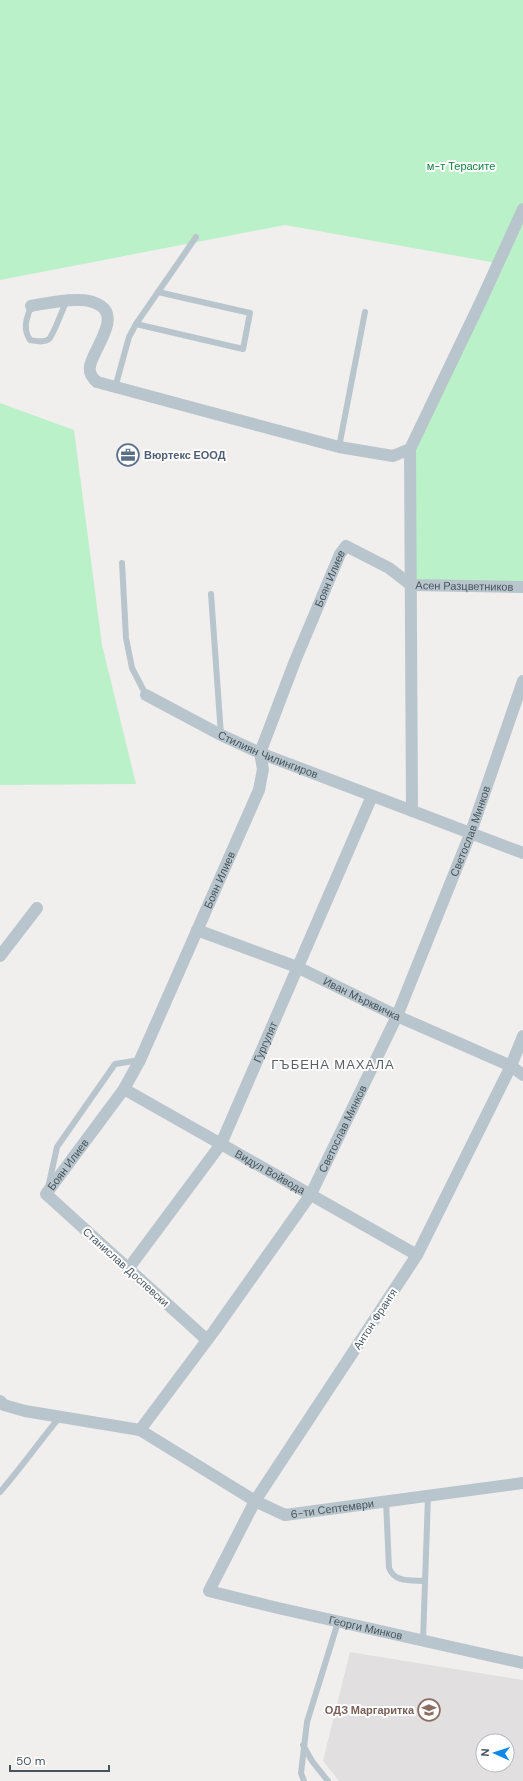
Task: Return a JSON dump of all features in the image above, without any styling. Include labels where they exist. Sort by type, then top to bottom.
[{"type":"street","points":[[412,811],[410,449],[523,209]]},
{"type":"street","points":[[31,306],[82,299],[97,303],[104,308],[108,318],[104,334],[90,366],[91,376],[97,382],[339,446],[393,456],[410,449]]},
{"type":"street","name":"Асен Разцветников","points":[[346,546],[390,568],[411,585],[523,587]]},
{"type":"street","name":"Боян Илиев","points":[[46,1194],[124,1089],[140,1060],[259,790],[263,768],[260,753],[295,661],[340,554],[346,546]]},
{"type":"street","name":"Светослав Минков","points":[[140,1430],[207,1340],[311,1194],[397,1016],[471,832],[523,681]]},
{"type":"street","name":"Стилиян Чилингиров","points":[[146,695],[221,735],[260,753],[523,853]]},
{"type":"street","name":"Гургулят","points":[[128,1270],[221,1144],[372,796]]},
{"type":"street","points":[[0,956],[37,908]]},
{"type":"street","name":"Иван Мърквичка","points":[[197,930],[297,967],[397,1016],[511,1066],[523,1075]]},
{"type":"street","name":"Антон Франгя","points":[[209,1591],[255,1501],[417,1255],[511,1066],[523,1036]]},
{"type":"street","name":"Видул Войвода","points":[[124,1089],[417,1255]]},
{"type":"street","name":"Станислав Доспевски","points":[[46,1194],[128,1270],[207,1340]]},
{"type":"street","points":[[0,1401],[4,1405],[25,1411],[59,1418],[140,1430]]},
{"type":"street","name":"6-ти Септември","points":[[140,1430],[255,1501],[285,1515],[523,1483]]},
{"type":"street","name":"Георги Минков","points":[[209,1591],[338,1622],[523,1663]]},
{"type":"lane","points":[[115,388],[129,337],[136,324],[196,237]]},
{"type":"lane","points":[[136,324],[243,349],[250,313],[158,292]]},
{"type":"lane","points":[[31,306],[25,324],[27,336],[30,340],[44,341],[49,339],[67,300]]},
{"type":"lane","points":[[339,446],[365,312]]},
{"type":"lane","name":"Стилиян Чилингиров","points":[[122,563],[126,638],[132,668],[146,695]]},
{"type":"lane","points":[[211,594],[221,735]]},
{"type":"lane","points":[[46,1194],[57,1147],[115,1064],[140,1060]]},
{"type":"lane","points":[[0,1492],[20,1469],[29,1454],[59,1418]]},
{"type":"lane","points":[[423,1641],[428,1496]]},
{"type":"lane","points":[[386,1501],[389,1568],[391,1574],[398,1579],[425,1581]]},
{"type":"lane","points":[[304,1781],[301,1773],[306,1722],[338,1622]]},
{"type":"lane","points":[[303,1745],[312,1761],[328,1781]]},
{"type":"shaded area","name":"ОДЗ Маргаритка","points":[[350,1652],[523,1680],[523,1781],[339,1781],[323,1761]]},
{"type":"green space","name":"м-т Терасите","points":[[0,0],[523,0],[523,586],[415,582],[413,448],[502,264],[285,225],[0,280]]},
{"type":"green space","points":[[0,403],[74,430],[102,645],[136,784],[0,785]]},
{"type":"place","name":"Вюртекс ЕООД","points":[[128,455]]},
{"type":"place","name":"ОДЗ Маргаритка","points":[[429,1710]]},
{"type":"district","name":"ГЪБЕНА МАХАЛА","points":[[333,1064]]}]
